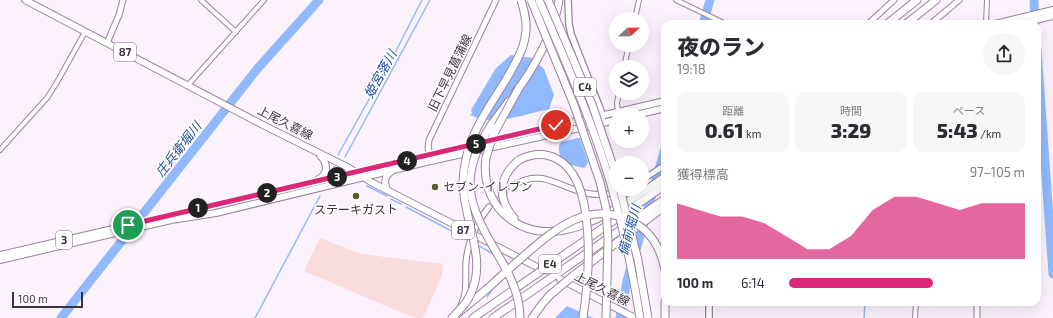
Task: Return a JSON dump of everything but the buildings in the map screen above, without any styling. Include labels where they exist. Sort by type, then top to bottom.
[{"type":"highway","points":[[452,317],[468,300],[475,283],[477,269],[474,240],[464,196],[463,175],[466,157],[471,140],[524,46],[526,20],[521,0]]},
{"type":"highway","points":[[531,0],[574,105],[600,182],[606,208],[608,240],[606,318]]},
{"type":"highway","name":"C4","points":[[539,0],[584,106],[610,182],[630,263],[640,318]]},
{"type":"highway","name":"C4","points":[[548,0],[589,97],[609,156]]},
{"type":"highway","points":[[559,0],[556,18],[550,34],[493,135],[486,158],[486,180],[492,196],[500,210],[522,227],[547,232],[559,231],[576,227],[614,210],[661,180]]},
{"type":"highway","points":[[893,20],[917,0]]},
{"type":"highway","points":[[911,20],[936,0]]},
{"type":"highway","points":[[519,88],[482,138],[472,162],[470,180],[474,207],[482,227],[513,284],[519,303],[520,318]]},
{"type":"highway","points":[[528,228],[514,219],[505,205],[502,189],[505,175],[519,160],[532,155],[539,154],[553,157],[566,166],[576,178],[585,205],[588,247],[587,284],[583,318]]},
{"type":"highway","name":"E4","points":[[473,318],[661,188]]},
{"type":"highway","points":[[622,196],[638,260],[648,318]]},
{"type":"highway","name":"E4","points":[[493,318],[661,202]]},
{"type":"highway","points":[[532,318],[550,295],[661,209]]},
{"type":"highway","points":[[452,317],[546,236],[569,221],[590,214],[622,216],[643,228],[649,233],[658,247],[661,257]]},
{"type":"highway","points":[[665,306],[665,318]]},
{"type":"main road","name":"上尾久喜線","points":[[25,0],[535,266]]},
{"type":"main road","points":[[568,0],[571,34],[602,116],[603,123]]},
{"type":"main road","points":[[1041,16],[1053,10]]},
{"type":"main road","points":[[1021,20],[1041,16],[1053,16]]},
{"type":"main road","name":"3","points":[[635,108],[661,102]]},
{"type":"main road","points":[[649,112],[661,109]]},
{"type":"main road","name":"3","points":[[0,254],[609,114]]},
{"type":"main road","name":"3","points":[[0,260],[171,220],[216,213],[363,177],[609,122]]},
{"type":"main road","points":[[311,183],[323,176],[326,170],[325,161],[318,152]]},
{"type":"main road","points":[[387,190],[385,186],[386,176],[395,170]]},
{"type":"main road","name":"上尾久喜線","points":[[560,279],[632,317]]},
{"type":"main road","points":[[708,306],[709,318]]},
{"type":"street","points":[[107,43],[119,15],[123,0]]},
{"type":"street","points":[[201,0],[236,32]]},
{"type":"street","points":[[188,85],[264,0]]},
{"type":"street","name":"旧下早見菖蒲線","points":[[431,155],[428,140],[496,0]]},
{"type":"street","points":[[636,12],[639,0]]},
{"type":"street","points":[[676,0],[718,20]]},
{"type":"street","points":[[935,20],[959,0]]},
{"type":"street","points":[[986,20],[987,0]]},
{"type":"street","points":[[872,20],[891,1]]},
{"type":"street","points":[[0,150],[47,98],[85,32]]},
{"type":"street","points":[[649,175],[661,168]]},
{"type":"street","points":[[511,186],[523,180],[542,178],[575,190],[592,194],[609,194]]},
{"type":"street","points":[[452,317],[461,305],[465,296],[466,261],[472,234],[477,223],[489,207]]},
{"type":"street","points":[[915,318],[916,306]]},
{"type":"street","points":[[977,306],[977,318]]},
{"type":"shaded area","points":[[320,238],[361,254],[443,264],[442,275],[423,318],[414,318],[304,271]]},
{"type":"water","points":[[511,55],[532,58],[544,69],[554,95],[549,109],[499,120],[488,120],[470,115],[472,113],[471,110],[496,68]]},
{"type":"water","points":[[580,138],[588,162],[584,168],[574,166],[566,162],[560,156],[559,151],[559,145],[562,142]]},
{"type":"water","points":[[567,306],[593,318],[555,318]]},
{"type":"waterway","name":"庄兵衛堀川","points":[[61,318],[258,68],[319,0]]},
{"type":"waterway","points":[[338,155],[397,49],[422,0]]},
{"type":"waterway","name":"姫宮落川","points":[[345,157],[430,0]]},
{"type":"waterway","name":"備前堀川","points":[[704,20],[710,0]]},
{"type":"waterway","points":[[1034,0],[1035,20]]},
{"type":"waterway","points":[[1041,106],[1053,274]]},
{"type":"waterway","name":"備前堀川","points":[[620,318],[627,281],[661,163]]},
{"type":"waterway","name":"姫宮落川","points":[[334,167],[340,170]]},
{"type":"waterway","points":[[367,186],[387,196]]},
{"type":"waterway","name":"姫宮落川","points":[[255,318],[320,196]]},
{"type":"waterway","points":[[391,199],[401,204]]},
{"type":"waterway","points":[[406,207],[461,236]]},
{"type":"waterway","points":[[479,246],[495,255]]},
{"type":"waterway","points":[[487,297],[493,288]]},
{"type":"waterway","points":[[864,318],[865,306]]},
{"type":"tunnel","points":[[492,203],[511,187]]},
{"type":"tunnel","points":[[535,266],[557,278]]},
{"type":"place","name":"セブン-イレブン","points":[[435,187]]},
{"type":"place","name":"ステーキガスト","points":[[356,196]]},
{"type":"route","points":[[128,225],[556,125]]}]
